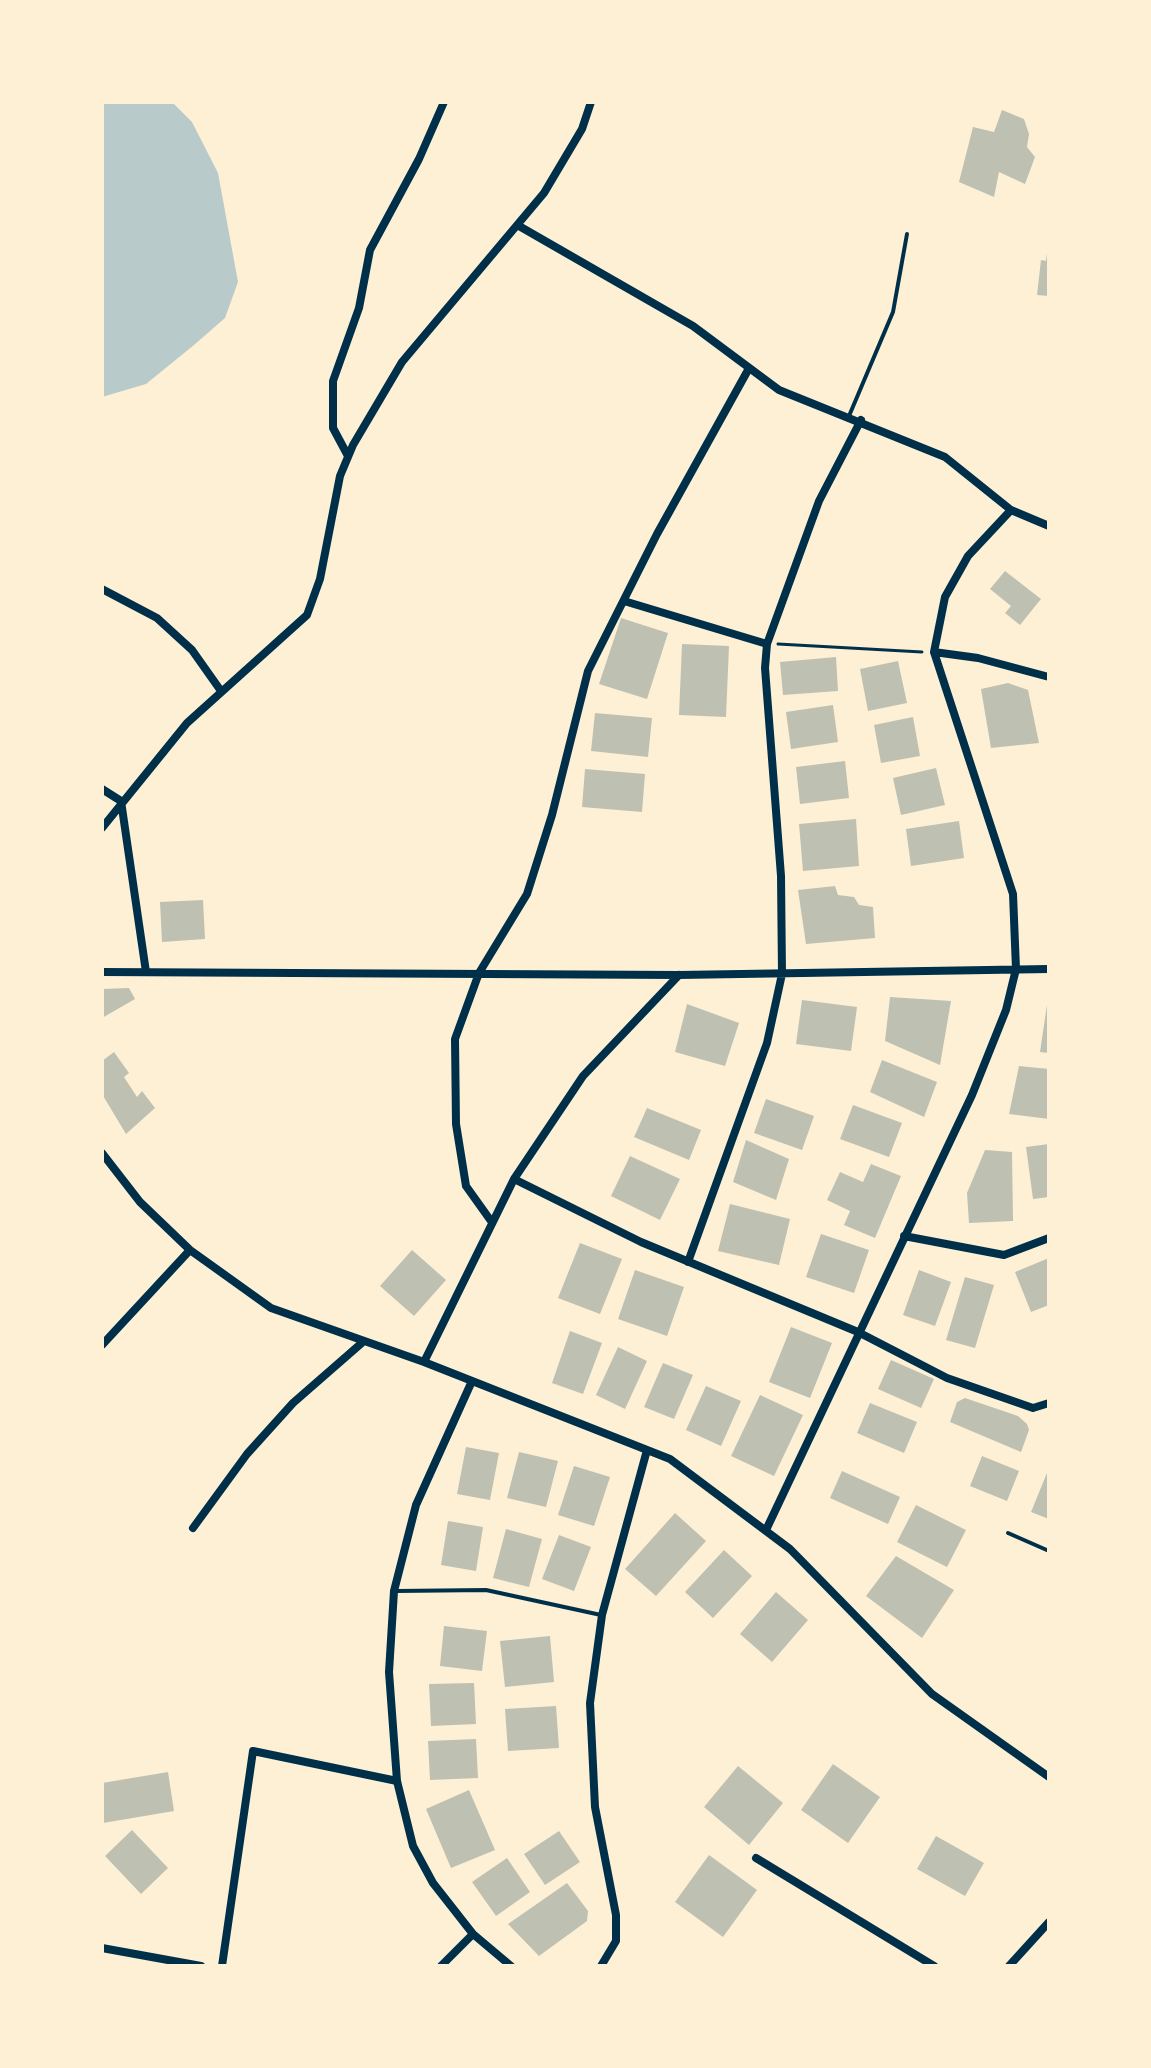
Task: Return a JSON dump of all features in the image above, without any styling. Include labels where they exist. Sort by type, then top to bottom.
[{"type":"street","points":[[348,456],[333,428],[333,381],[359,308],[370,250],[419,159],[444,102]]},
{"type":"street","points":[[102,828],[187,723],[307,615],[320,579],[340,476],[348,456],[402,362],[519,226],[569,154],[591,102]]},
{"type":"street","points":[[519,226],[693,326],[748,370],[779,390],[861,420],[945,457],[1011,510],[1049,526]]},
{"type":"street","points":[[491,1221],[466,1186],[456,1124],[455,1039],[479,973],[527,894],[552,815],[588,671],[748,370]]},
{"type":"street","points":[[688,1262],[767,1043],[782,974],[781,876],[765,668],[767,644],[819,501],[861,420]]},
{"type":"street","points":[[766,1530],[972,1095],[1006,1010],[1016,969],[1013,894],[934,652],[945,597],[968,556],[1011,510]]},
{"type":"street","points":[[102,589],[157,618],[192,650],[221,691]]},
{"type":"street","points":[[624,601],[767,644]]},
{"type":"street","points":[[934,652],[978,658],[1049,677]]},
{"type":"street","points":[[102,789],[121,801],[146,972]]},
{"type":"street","points":[[102,972],[679,975],[1049,969]]},
{"type":"street","points":[[424,1362],[514,1179],[583,1076],[679,975]]},
{"type":"street","points":[[102,1153],[140,1202],[190,1250],[271,1308],[424,1362],[670,1459],[790,1549],[932,1694],[1049,1777]]},
{"type":"street","points":[[514,1179],[688,1262],[858,1332],[947,1378],[1033,1408],[1049,1403]]},
{"type":"street","points":[[904,1236],[1004,1255],[1049,1238]]},
{"type":"street","points":[[102,1345],[190,1250]]},
{"type":"street","points":[[193,1528],[247,1454],[293,1403],[364,1341]]},
{"type":"street","points":[[472,1381],[416,1505],[394,1591],[389,1672],[397,1781],[413,1846],[433,1883],[473,1934],[511,1966]]},
{"type":"street","points":[[601,1966],[616,1941],[616,1915],[595,1807],[591,1718],[602,1615],[647,1450]]},
{"type":"street","points":[[222,1966],[253,1751],[397,1781]]},
{"type":"street","points":[[756,1858],[934,1966]]},
{"type":"street","points":[[1009,1966],[1049,1922]]},
{"type":"street","points":[[441,1966],[473,1934]]},
{"type":"street","points":[[102,1948],[201,1966]]},
{"type":"lane","points":[[849,416],[893,312],[907,234]]},
{"type":"lane","points":[[1008,1533],[1049,1551]]},
{"type":"lane","points":[[394,1591],[486,1590],[602,1615]]},
{"type":"path","points":[[767,644],[934,652]]},
{"type":"shaded area","points":[[102,102],[172,102],[192,122],[218,173],[238,282],[225,318],[194,345],[146,384],[102,397]]},
{"type":"building","points":[[1002,110],[1024,119],[1029,134],[1027,147],[1035,157],[1025,184],[999,172],[994,197],[959,182],[973,127],[994,132]]},
{"type":"building","points":[[1047,253],[1049,296],[1037,295],[1041,260],[1046,261]]},
{"type":"building","points":[[1005,571],[1041,599],[1020,625],[1005,613],[1011,606],[990,589]]},
{"type":"building","points":[[621,618],[668,633],[647,699],[599,684]]},
{"type":"building","points":[[682,644],[729,646],[726,717],[679,715]]},
{"type":"building","points":[[836,657],[838,691],[783,695],[780,662]]},
{"type":"building","points":[[898,661],[907,703],[868,711],[860,669]]},
{"type":"building","points":[[1008,683],[1028,690],[1039,743],[991,748],[981,689]]},
{"type":"building","points":[[833,705],[838,742],[791,749],[786,712]]},
{"type":"building","points":[[595,713],[652,718],[648,757],[591,751]]},
{"type":"building","points":[[913,717],[920,756],[881,763],[874,725]]},
{"type":"building","points":[[845,761],[849,798],[800,804],[796,767]]},
{"type":"building","points":[[936,768],[945,805],[901,815],[893,778]]},
{"type":"building","points":[[585,769],[645,774],[642,812],[582,807]]},
{"type":"building","points":[[856,819],[859,866],[803,871],[799,824]]},
{"type":"building","points":[[959,821],[964,858],[911,866],[906,829]]},
{"type":"building","points":[[835,886],[838,895],[854,897],[859,905],[873,907],[875,938],[806,944],[798,890]]},
{"type":"building","points":[[203,900],[205,939],[162,942],[160,902]]},
{"type":"building","points":[[129,988],[135,999],[102,1018],[102,989]]},
{"type":"building","points":[[890,997],[951,1001],[940,1065],[885,1041]]},
{"type":"building","points":[[802,1000],[857,1007],[851,1051],[796,1044]]},
{"type":"building","points":[[687,1004],[739,1023],[725,1066],[675,1052]]},
{"type":"building","points":[[1049,1005],[1049,1053],[1040,1052]]},
{"type":"building","points":[[114,1052],[129,1073],[124,1077],[137,1097],[142,1091],[155,1108],[126,1134],[102,1094],[102,1061]]},
{"type":"building","points":[[882,1060],[937,1082],[924,1117],[870,1092]]},
{"type":"building","points":[[1019,1066],[1049,1069],[1049,1119],[1009,1114]]},
{"type":"building","points":[[766,1099],[814,1116],[802,1150],[754,1133]]},
{"type":"building","points":[[853,1105],[902,1123],[889,1157],[840,1139]]},
{"type":"building","points":[[647,1108],[701,1130],[689,1160],[634,1137]]},
{"type":"building","points":[[746,1140],[789,1159],[776,1200],[733,1182]]},
{"type":"building","points":[[1049,1144],[1049,1197],[1033,1199],[1026,1147]]},
{"type":"building","points":[[985,1150],[1012,1152],[1013,1221],[969,1223],[967,1193]]},
{"type":"building","points":[[630,1156],[680,1179],[660,1220],[611,1196]]},
{"type":"building","points":[[871,1164],[901,1176],[875,1238],[844,1225],[850,1211],[827,1200],[840,1172],[863,1182]]},
{"type":"building","points":[[730,1204],[790,1219],[779,1265],[718,1251]]},
{"type":"building","points":[[821,1234],[869,1250],[854,1293],[806,1277]]},
{"type":"building","points":[[580,1243],[622,1259],[600,1314],[558,1298]]},
{"type":"building","points":[[412,1250],[446,1280],[414,1316],[380,1286]]},
{"type":"building","points":[[1049,1258],[1049,1305],[1031,1312],[1015,1272]]},
{"type":"building","points":[[635,1270],[684,1287],[667,1336],[618,1319]]},
{"type":"building","points":[[919,1270],[951,1282],[935,1326],[903,1315]]},
{"type":"building","points":[[965,1277],[994,1285],[975,1348],[946,1340]]},
{"type":"building","points":[[791,1327],[832,1343],[810,1398],[769,1382]]},
{"type":"building","points":[[570,1331],[602,1343],[583,1394],[552,1383]]},
{"type":"building","points":[[618,1347],[647,1361],[625,1409],[596,1395]]},
{"type":"building","points":[[891,1360],[934,1379],[921,1408],[878,1389]]},
{"type":"building","points":[[663,1363],[693,1375],[674,1419],[644,1407]]},
{"type":"building","points":[[706,1386],[741,1401],[721,1446],[686,1430]]},
{"type":"building","points":[[760,1395],[803,1415],[774,1476],[731,1456]]},
{"type":"building","points":[[965,1398],[1018,1416],[1027,1424],[1029,1430],[1021,1452],[950,1422],[957,1402]]},
{"type":"building","points":[[870,1403],[917,1422],[904,1453],[857,1433]]},
{"type":"building","points":[[466,1447],[499,1453],[490,1500],[457,1494]]},
{"type":"building","points":[[519,1452],[558,1461],[546,1507],[507,1498]]},
{"type":"building","points":[[982,1456],[1019,1471],[1007,1501],[970,1486]]},
{"type":"building","points":[[574,1466],[610,1477],[594,1526],[558,1515]]},
{"type":"building","points":[[1049,1468],[1049,1519],[1031,1512]]},
{"type":"building","points":[[842,1471],[900,1497],[888,1524],[830,1498]]},
{"type":"building","points":[[916,1505],[966,1530],[947,1567],[897,1542]]},
{"type":"building","points":[[675,1513],[706,1541],[656,1596],[625,1569]]},
{"type":"building","points":[[448,1521],[483,1527],[476,1571],[441,1565]]},
{"type":"building","points":[[506,1529],[542,1539],[529,1587],[493,1578]]},
{"type":"building","points":[[559,1535],[591,1547],[574,1591],[542,1579]]},
{"type":"building","points":[[724,1550],[752,1576],[713,1618],[685,1592]]},
{"type":"building","points":[[896,1556],[954,1590],[922,1638],[866,1596]]},
{"type":"building","points":[[776,1592],[808,1620],[772,1662],[740,1634]]},
{"type":"building","points":[[444,1626],[487,1631],[482,1671],[440,1666]]},
{"type":"building","points":[[550,1636],[554,1682],[505,1687],[500,1641]]},
{"type":"building","points":[[474,1683],[476,1724],[431,1726],[429,1684]]},
{"type":"building","points":[[556,1706],[559,1748],[508,1751],[505,1709]]},
{"type":"building","points":[[476,1739],[478,1778],[430,1780],[428,1741]]},
{"type":"building","points":[[833,1764],[880,1797],[848,1843],[801,1810]]},
{"type":"building","points":[[738,1766],[783,1803],[749,1845],[704,1807]]},
{"type":"building","points":[[168,1772],[174,1811],[103,1823],[102,1783]]},
{"type":"building","points":[[469,1790],[495,1850],[451,1868],[426,1809]]},
{"type":"building","points":[[132,1830],[168,1868],[141,1894],[105,1856]]},
{"type":"building","points":[[559,1831],[580,1862],[545,1885],[524,1854]]},
{"type":"building","points":[[936,1836],[984,1863],[965,1896],[917,1869]]},
{"type":"building","points":[[709,1855],[757,1890],[723,1937],[675,1902]]},
{"type":"building","points":[[507,1858],[530,1892],[496,1916],[472,1882]]},
{"type":"building","points":[[567,1883],[588,1911],[587,1921],[539,1956],[508,1924]]}]
